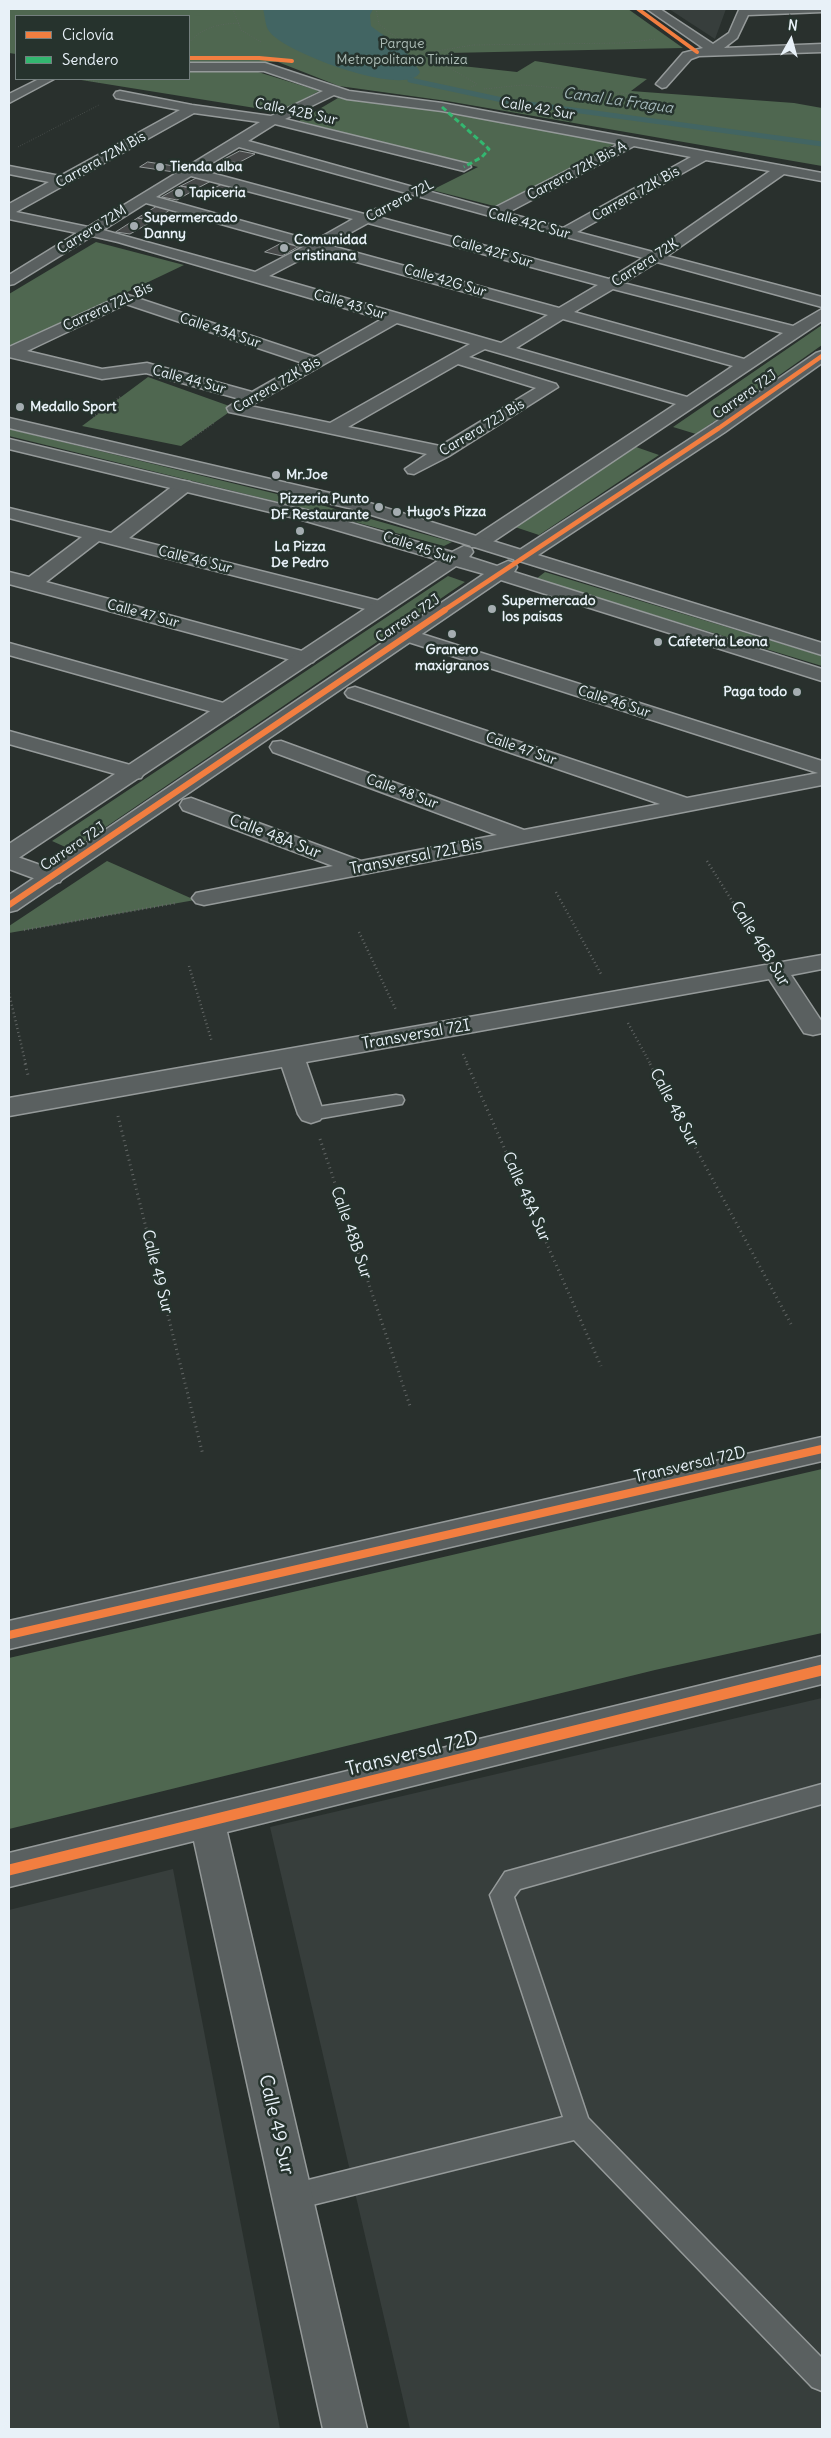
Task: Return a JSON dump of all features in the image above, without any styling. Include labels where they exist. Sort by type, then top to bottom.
[{"type":"street","points":[[653,9],[712,50]]},
{"type":"street","points":[[712,50],[727,42],[744,29],[743,12],[822,9]]},
{"type":"street","points":[[662,84],[687,56],[697,52],[712,50],[822,48]]},
{"type":"street","name":"Calle 42 Sur","points":[[190,67],[250,66],[275,69],[332,91],[362,98],[442,107],[706,154],[822,177]]},
{"type":"street","points":[[9,99],[46,80]]},
{"type":"street","name":"Carrera 72M","points":[[9,281],[94,231],[143,198],[273,120],[332,91]]},
{"type":"street","name":"Calle 42B Sur","points":[[120,95],[192,109],[273,120],[464,167]]},
{"type":"street","name":"Carrera 72M Bis","points":[[9,210],[192,109]]},
{"type":"street","name":"Carrera 72K Bis A","points":[[494,214],[634,141]]},
{"type":"street","name":"Calle 42C Sur","points":[[237,142],[414,193],[822,302]]},
{"type":"street","name":"Carrera 72K Bis","points":[[566,233],[706,154]]},
{"type":"street","name":"Carrera 72L","points":[[447,176],[464,167]]},
{"type":"street","name":"Carrera 72K","points":[[504,348],[654,258],[782,169]]},
{"type":"street","points":[[9,170],[63,181]]},
{"type":"street","name":"Calle 42F Sur","points":[[187,171],[611,285],[797,332]]},
{"type":"street","name":"Carrera 72L","points":[[257,277],[430,184]]},
{"type":"street","name":"Calle 42G Sur","points":[[143,198],[747,365]]},
{"type":"street","name":"Calle 43 Sur","points":[[9,215],[94,231],[690,403]]},
{"type":"street","name":"Carrera 72L Bis","points":[[10,353],[125,300]]},
{"type":"street","name":"Calle 43A Sur","points":[[125,300],[315,362]]},
{"type":"street","name":"Carrera 72J","points":[[9,854],[822,314]]},
{"type":"street","name":"Carrera 72K Bis","points":[[236,408],[395,318]]},
{"type":"street","points":[[333,428],[455,358],[484,344]]},
{"type":"street","name":"Calle 44 Sur","points":[[10,353],[102,374],[115,374],[135,367],[253,397]]},
{"type":"street","name":"Carrera 72J","points":[[9,905],[208,773],[406,635],[686,450],[822,356]]},
{"type":"street","name":"Carrera 72J Bis","points":[[414,469],[550,387],[455,358]]},
{"type":"street","name":"Calle 44 Sur","points":[[236,408],[443,452]]},
{"type":"street","name":"Calle 45 Sur","points":[[9,423],[354,504],[822,649]]},
{"type":"street","points":[[642,435],[686,450]]},
{"type":"street","name":"Calle 45 Sur","points":[[9,444],[346,526],[822,674]]},
{"type":"street","points":[[114,540],[184,486]]},
{"type":"street","name":"Calle 46 Sur","points":[[9,513],[381,608]]},
{"type":"street","points":[[32,584],[96,535]]},
{"type":"street","name":"Calle 47 Sur","points":[[9,578],[306,658]]},
{"type":"street","name":"Calle 46 Sur","points":[[406,635],[822,768]]},
{"type":"street","points":[[9,649],[227,710]]},
{"type":"street","name":"Calle 47 Sur","points":[[355,693],[686,805]]},
{"type":"street","points":[[9,737],[133,773]]},
{"type":"street","name":"Calle 48 Sur","points":[[281,747],[523,837]]},
{"type":"street","name":"Transversal 72I Bis","points":[[204,898],[822,779]]},
{"type":"street","name":"Calle 48A Sur","points":[[191,805],[359,868]]},
{"type":"street","points":[[9,861],[52,877]]},
{"type":"street","name":"Transversal 72I","points":[[9,1107],[822,962]]},
{"type":"street","name":"Calle 46B Sur","points":[[776,971],[818,1026]]},
{"type":"street","points":[[292,1057],[311,1114]]},
{"type":"street","name":"Transversal 72D","points":[[9,1635],[822,1449]]},
{"type":"street","name":"Transversal 72D","points":[[9,1870],[822,1670]]},
{"type":"street","name":"Calle 49 Sur","points":[[207,1821],[344,2429]]},
{"type":"lane","points":[[311,1114],[396,1100]]},
{"type":"lane","points":[[822,1794],[513,1880],[502,1895],[578,2126],[822,2377]]},
{"type":"lane","points":[[292,2197],[578,2126]]},
{"type":"path","points":[[376,9],[379,24],[478,84]]},
{"type":"path","points":[[190,42],[203,29],[239,23]]},
{"type":"path","points":[[426,53],[473,45],[624,44],[659,39]]},
{"type":"path","points":[[480,90],[511,86],[531,86],[612,95],[644,95],[654,91],[662,84]]},
{"type":"path","points":[[17,148],[120,95]]},
{"type":"path","points":[[66,437],[156,371]]},
{"type":"path","points":[[18,931],[204,898]]},
{"type":"path","points":[[359,932],[409,1036]]},
{"type":"path","points":[[189,966],[220,1069]]},
{"type":"path","points":[[9,993],[34,1102]]},
{"type":"shaded area","points":[[669,9],[726,9],[715,39]]},
{"type":"shaded area","points":[[822,1698],[822,2429],[410,2429],[270,1827]]},
{"type":"shaded area","points":[[173,1869],[280,2429],[9,2429],[9,1910]]},
{"type":"green space","name":"Parque Metropolitano Timiza","points":[[9,9],[628,9],[683,48],[448,53],[462,66],[517,72],[535,61],[647,79],[631,91],[794,103],[822,108],[822,166],[447,101],[339,86],[278,62],[190,62],[190,15],[15,15],[15,54],[9,53]]},
{"type":"green space","points":[[190,70],[255,71],[319,91],[280,112],[81,80],[190,80]]},
{"type":"green space","points":[[338,98],[453,112],[618,142],[498,207],[432,190],[478,167],[299,121]]},
{"type":"green space","points":[[96,242],[184,265],[14,346],[9,345],[9,294]]},
{"type":"green space","points":[[822,325],[822,345],[696,434],[673,427]]},
{"type":"green space","points":[[148,377],[235,408],[181,446],[82,426]]},
{"type":"green space","points":[[9,429],[314,503],[452,542],[444,546],[311,510],[9,436]]},
{"type":"green space","points":[[636,447],[659,455],[539,535],[515,527]]},
{"type":"green space","points":[[545,572],[822,656],[822,666],[536,579]]},
{"type":"green space","points":[[448,576],[465,582],[72,850],[52,841]]},
{"type":"green space","points":[[107,861],[195,900],[9,933],[9,926]]},
{"type":"green space","points":[[822,1469],[822,1633],[655,1670],[9,1829],[9,1658]]},
{"type":"water","points":[[263,9],[373,9],[370,15],[371,26],[404,50],[420,72],[411,79],[393,80],[345,70],[319,60],[296,50],[279,40],[269,31]]},
{"type":"building","points":[[240,151],[255,154],[238,163],[223,160]]},
{"type":"building","name":"Tienda alba","points":[[148,162],[181,167],[174,172],[140,167]]},
{"type":"building","points":[[199,177],[213,180],[196,189],[181,186]]},
{"type":"building","points":[[225,183],[239,187],[221,195],[206,192]]},
{"type":"building","name":"Tapiceria","points":[[181,186],[196,189],[177,200],[162,197]]},
{"type":"building","points":[[159,205],[173,208],[153,221],[138,218]]},
{"type":"building","name":"Supermercado Danny","points":[[138,218],[153,221],[130,234],[116,232]]},
{"type":"building","name":"Comunidad cristinana","points":[[286,241],[303,244],[282,256],[265,252]]},
{"type":"waterway","name":"Canal La Fragua","points":[[410,80],[507,101],[822,144]]},
{"type":"marked path","points":[[442,107],[489,149],[482,157],[464,167]]},
{"type":"cycle path","points":[[638,9],[697,52]]},
{"type":"cycle path","points":[[190,58],[259,58],[292,61]]},
{"type":"cycle path","points":[[9,905],[207,773],[332,685],[719,428],[822,356]]},
{"type":"cycle path","points":[[9,1635],[822,1449]]},
{"type":"cycle path","points":[[9,1870],[822,1670]]},
{"type":"place","name":"Tienda alba","points":[[160,167]]},
{"type":"place","name":"Tapiceria","points":[[179,193]]},
{"type":"place","name":"Supermercado Danny","points":[[134,226]]},
{"type":"place","name":"Comunidad cristinana","points":[[284,248]]},
{"type":"place","name":"Medallo Sport","points":[[20,407]]},
{"type":"place","name":"Mr.Joe","points":[[276,475]]},
{"type":"place","name":"Pizzeria Punto DF Restaurante","points":[[379,507]]},
{"type":"place","name":"Hugo’s Pizza","points":[[397,512]]},
{"type":"place","name":"La Pizza De Pedro","points":[[300,531]]},
{"type":"place","name":"Supermercado los paisas","points":[[492,609]]},
{"type":"place","name":"Granero maxigranos","points":[[452,634]]},
{"type":"place","name":"Cafeteria Leona","points":[[658,642]]},
{"type":"place","name":"Paga todo","points":[[797,692]]}]
